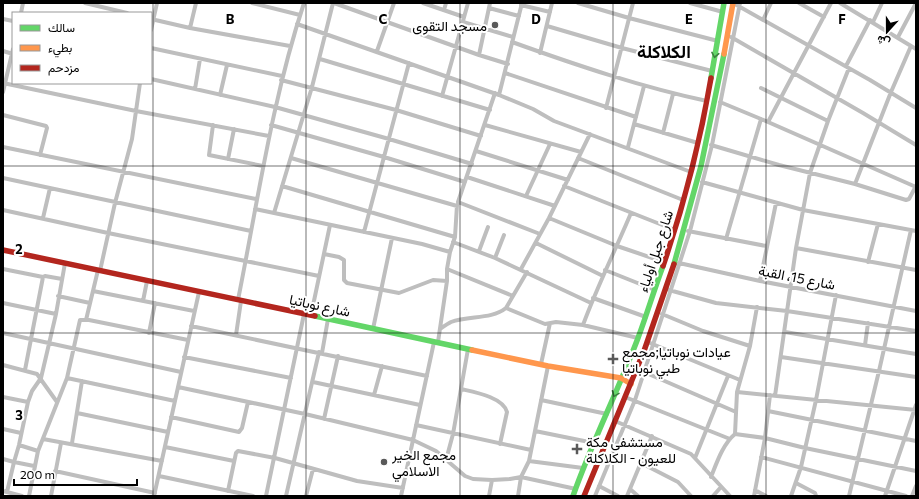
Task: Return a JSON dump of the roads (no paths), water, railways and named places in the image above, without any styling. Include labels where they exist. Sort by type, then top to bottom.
[{"type":"main road","name":"شارع جبل أولياء","points":[[573,496],[583,468],[607,414],[646,318],[675,230],[698,143],[724,3]]},
{"type":"main road","name":"شارع جبل أولياء","points":[[585,494],[637,369],[650,343],[678,263],[701,181],[718,102],[730,37],[732,3]]},
{"type":"main road","name":"شارع نوباتيا","points":[[3,250],[548,366],[621,378],[631,384]]},
{"type":"street","points":[[85,3],[95,4],[123,12]]},
{"type":"street","points":[[157,3],[152,19],[190,28],[290,46]]},
{"type":"street","points":[[190,28],[196,3]]},
{"type":"street","points":[[252,3],[271,5],[300,15]]},
{"type":"street","points":[[236,335],[239,300],[256,199],[282,78],[290,46],[304,3]]},
{"type":"street","points":[[274,212],[304,116],[334,3],[508,64]]},
{"type":"street","points":[[377,51],[394,3]]},
{"type":"street","points":[[423,3],[464,18]]},
{"type":"street","points":[[444,10],[446,3]]},
{"type":"street","points":[[442,96],[468,3]]},
{"type":"street","points":[[479,55],[490,3]]},
{"type":"street","points":[[540,53],[552,3]]},
{"type":"street","points":[[578,3],[718,41]]},
{"type":"street","points":[[606,108],[633,3]]},
{"type":"street","points":[[690,3],[723,12]]},
{"type":"street","points":[[732,3],[740,5],[763,20],[848,67],[916,108]]},
{"type":"street","points":[[763,20],[771,3]]},
{"type":"street","points":[[799,3],[824,17]]},
{"type":"street","points":[[768,122],[832,3]]},
{"type":"street","points":[[840,3],[916,49]]},
{"type":"street","points":[[848,8],[851,3]]},
{"type":"street","points":[[754,496],[768,411],[773,396],[781,357],[790,286],[810,173],[848,67],[871,21],[882,3]]},
{"type":"street","points":[[898,37],[916,3]]},
{"type":"street","points":[[401,496],[420,405],[440,329],[447,281],[447,269],[450,252],[455,237],[458,205],[465,182],[508,64],[521,4],[550,12]]},
{"type":"street","points":[[740,5],[730,37],[795,73],[916,146]]},
{"type":"street","points":[[489,8],[519,16]]},
{"type":"street","points":[[463,22],[513,37]]},
{"type":"street","points":[[297,24],[497,94],[533,109],[554,121],[628,147],[691,172]]},
{"type":"street","points":[[547,26],[622,48],[712,71]]},
{"type":"street","points":[[512,42],[540,53],[614,77],[673,94],[707,101]]},
{"type":"street","points":[[855,184],[878,123],[911,46]]},
{"type":"street","points":[[152,48],[282,78],[481,136]]},
{"type":"street","points":[[3,92],[12,55]]},
{"type":"street","points":[[195,89],[200,59]]},
{"type":"street","points":[[320,59],[490,110]]},
{"type":"street","points":[[364,232],[409,63]]},
{"type":"street","points":[[220,95],[227,65]]},
{"type":"street","points":[[505,73],[636,117]]},
{"type":"street","points":[[152,79],[275,108],[389,139],[472,164]]},
{"type":"street","points":[[4,83],[136,111],[269,136]]},
{"type":"street","points":[[86,320],[132,139],[140,84]]},
{"type":"street","points":[[628,147],[644,86]]},
{"type":"street","points":[[761,88],[828,121]]},
{"type":"street","points":[[663,133],[673,94]]},
{"type":"street","points":[[709,145],[855,184],[908,200],[916,186],[718,102]]},
{"type":"street","points":[[3,115],[46,126],[47,128],[40,155]]},
{"type":"street","points":[[726,239],[761,119]]},
{"type":"street","points":[[634,124],[698,143]]},
{"type":"street","points":[[213,125],[209,155],[263,166]]},
{"type":"street","points":[[272,125],[465,182]]},
{"type":"street","points":[[485,125],[580,152]]},
{"type":"street","points":[[228,159],[234,129]]},
{"type":"street","points":[[521,270],[549,218],[590,134]]},
{"type":"street","points":[[526,196],[550,144]]},
{"type":"street","points":[[3,147],[256,199]]},
{"type":"street","points":[[476,151],[568,180]]},
{"type":"street","points":[[291,158],[458,205],[540,234]]},
{"type":"street","points":[[578,158],[683,200]]},
{"type":"street","points":[[467,177],[555,206]]},
{"type":"street","points":[[3,178],[251,231]]},
{"type":"street","points":[[701,181],[803,210],[916,231]]},
{"type":"street","points":[[282,186],[455,237]]},
{"type":"street","points":[[564,186],[675,230]]},
{"type":"street","points":[[43,218],[50,188]]},
{"type":"street","points":[[760,281],[776,203]]},
{"type":"street","points":[[255,209],[450,252]]},
{"type":"street","points":[[3,210],[319,276]]},
{"type":"street","points":[[583,325],[605,270],[631,213]]},
{"type":"street","points":[[549,218],[617,246],[664,262]]},
{"type":"street","points":[[868,262],[878,224]]},
{"type":"street","points":[[311,316],[330,225]]},
{"type":"street","points":[[479,251],[488,227]]},
{"type":"street","points":[[849,496],[911,230]]},
{"type":"street","points":[[687,231],[766,246]]},
{"type":"street","points":[[495,258],[504,234]]},
{"type":"street","points":[[373,329],[392,238]]},
{"type":"street","points":[[453,242],[479,251],[527,272],[591,303]]},
{"type":"street","points":[[536,243],[603,276]]},
{"type":"street","points":[[796,248],[916,270]]},
{"type":"street","points":[[324,254],[339,257],[344,260],[344,280],[347,283],[381,291],[399,293],[405,292],[433,280],[447,281]]},
{"type":"street","points":[[22,496],[5,492],[19,446],[28,402],[32,392],[41,378],[56,314],[65,263]]},
{"type":"street","name":"شارع 15، القبة","points":[[678,263],[760,281],[916,311]]},
{"type":"street","points":[[3,269],[43,277],[47,276],[62,279]]},
{"type":"street","points":[[447,269],[514,296]]},
{"type":"street","points":[[605,270],[655,290]]},
{"type":"street","points":[[440,329],[450,322],[501,312],[506,308],[514,296],[527,272]]},
{"type":"street","points":[[25,370],[43,277]]},
{"type":"street","points":[[143,301],[147,281]]},
{"type":"street","points":[[93,290],[194,311]]},
{"type":"street","points":[[669,290],[716,303],[787,311],[916,331]]},
{"type":"street","points":[[55,471],[154,494],[199,292]]},
{"type":"street","points":[[791,496],[801,467],[812,420],[829,339],[836,295]]},
{"type":"street","points":[[58,296],[90,303]]},
{"type":"street","points":[[593,298],[646,318]]},
{"type":"street","points":[[3,303],[56,314]]},
{"type":"street","points":[[149,332],[155,303]]},
{"type":"street","points":[[711,476],[730,439],[735,434],[737,392],[750,346],[757,307]]},
{"type":"street","points":[[506,308],[543,323],[550,324],[556,322],[583,325],[638,338]]},
{"type":"street","points":[[661,313],[703,331],[750,346]]},
{"type":"street","points":[[266,496],[304,314]]},
{"type":"street","points":[[29,496],[38,450],[67,378],[80,321],[82,319],[188,340]]},
{"type":"street","points":[[286,496],[328,319]]},
{"type":"street","points":[[541,364],[550,324]]},
{"type":"street","points":[[865,345],[868,324]]},
{"type":"street","points":[[191,326],[298,347],[427,376]]},
{"type":"street","points":[[785,332],[916,354]]},
{"type":"street","points":[[3,333],[181,372]]},
{"type":"street","points":[[585,494],[595,496],[635,400],[644,372],[650,343],[740,380]]},
{"type":"street","points":[[446,460],[453,434],[468,349]]},
{"type":"street","points":[[324,419],[338,356]]},
{"type":"street","points":[[781,357],[916,377]]},
{"type":"street","points":[[184,358],[291,378]]},
{"type":"street","points":[[3,365],[37,374],[57,402]]},
{"type":"street","points":[[374,395],[382,366]]},
{"type":"street","points":[[518,496],[521,477],[529,461],[548,366]]},
{"type":"street","points":[[637,369],[736,412]]},
{"type":"street","points":[[695,458],[728,376]]},
{"type":"street","points":[[67,378],[175,401]]},
{"type":"street","points":[[72,443],[82,381]]},
{"type":"street","points":[[313,382],[420,405]]},
{"type":"street","points":[[178,386],[413,440],[436,452],[469,478],[492,480],[521,477],[576,489]]},
{"type":"street","points":[[461,389],[490,397],[506,408],[507,412],[500,444]]},
{"type":"street","points":[[737,392],[915,410]]},
{"type":"street","points":[[3,397],[28,402]]},
{"type":"street","points":[[625,397],[730,439]]},
{"type":"street","points":[[541,400],[607,414]]},
{"type":"street","points":[[171,417],[239,432],[242,428],[248,402]]},
{"type":"street","points":[[885,496],[916,404]]},
{"type":"street","points":[[768,411],[916,441]]},
{"type":"street","points":[[77,412],[168,432]]},
{"type":"street","points":[[615,421],[687,451],[730,496]]},
{"type":"street","points":[[416,425],[531,450]]},
{"type":"street","points":[[3,429],[21,433]]},
{"type":"street","points":[[535,431],[594,443]]},
{"type":"street","points":[[735,434],[764,438],[916,471]]},
{"type":"street","points":[[627,496],[652,436]]},
{"type":"street","points":[[43,439],[61,443],[72,443],[162,461]]},
{"type":"street","points":[[607,440],[617,444]]},
{"type":"street","points":[[51,496],[61,443]]},
{"type":"street","points":[[19,446],[38,450]]},
{"type":"street","points":[[165,446],[234,461]]},
{"type":"street","points":[[228,491],[236,452],[238,451],[275,458],[357,481],[403,488]]},
{"type":"street","points":[[761,456],[906,496]]},
{"type":"street","points":[[3,459],[34,466]]},
{"type":"street","points":[[529,461],[583,468]]},
{"type":"street","points":[[641,463],[678,482],[691,496]]},
{"type":"street","points":[[306,496],[313,469]]},
{"type":"street","points":[[594,473],[603,477]]},
{"type":"street","points":[[159,476],[253,496]]},
{"type":"street","points":[[489,496],[492,480]]},
{"type":"street","points":[[796,483],[815,492],[816,496]]},
{"type":"street","points":[[599,486],[618,496]]},
{"type":"street","points":[[912,496],[916,486]]},
{"type":"street","points":[[713,496],[721,487]]},
{"type":"street","points":[[630,489],[638,496]]},
{"type":"street","points":[[755,490],[766,496]]},
{"type":"place","name":"مسجد التقوى","points":[[495,25]]},
{"type":"place","name":"عيادات نوباتيا;مجمع طبي نوباتيا","points":[[613,359]]},
{"type":"place","name":"مستشفى مكة للعيون - الكلاكلة","points":[[577,449]]},
{"type":"place","name":"مجمع الخير الاسلامي","points":[[384,462]]},
{"type":"district","name":"الكلاكلة","points":[[664,51]]}]
